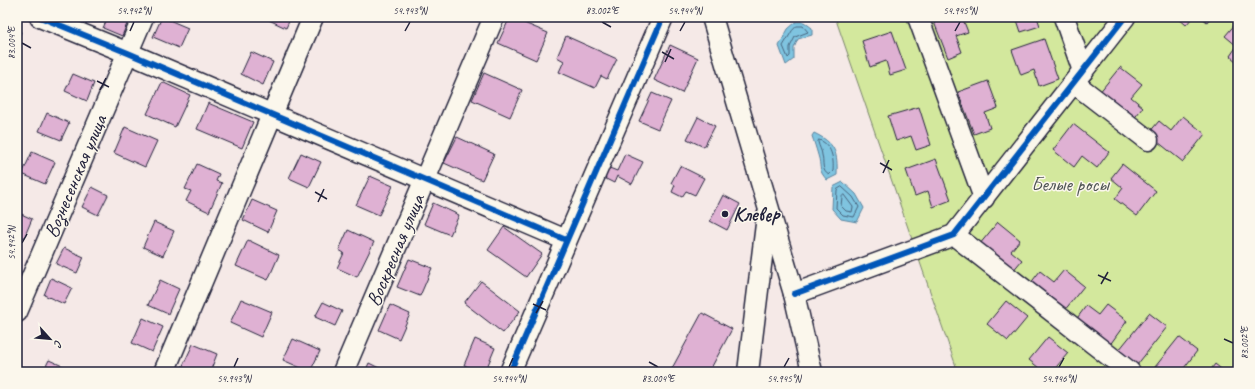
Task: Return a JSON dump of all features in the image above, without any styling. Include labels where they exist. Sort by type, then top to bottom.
[{"type":"street","points":[[40,17],[128,53],[566,240]]},
{"type":"street","name":"Вознесенская улица","points":[[17,312],[143,17]]},
{"type":"street","points":[[164,372],[313,17]]},
{"type":"street","name":"Воскресная улица","points":[[343,372],[494,17]]},
{"type":"street","points":[[510,372],[663,17]]},
{"type":"street","points":[[712,17],[794,294],[812,372]]},
{"type":"street","points":[[918,17],[984,198]]},
{"type":"street","points":[[1064,17],[1078,77],[1148,140]]},
{"type":"street","points":[[794,294],[954,235],[1125,17]]},
{"type":"street","points":[[748,372],[768,210]]},
{"type":"street","points":[[954,235],[1130,372]]},
{"type":"street","points":[[733,372],[751,338]]},
{"type":"green space","name":"Белые росы","points":[[835,17],[1238,17],[1238,372],[958,372]]},
{"type":"water","points":[[796,22],[804,22],[812,28],[812,35],[798,39],[794,48],[794,59],[786,65],[779,46],[788,29]]},
{"type":"water","points":[[814,133],[827,141],[834,149],[836,154],[837,175],[827,180],[821,170],[812,136]]},
{"type":"water","points":[[843,182],[856,194],[864,208],[857,222],[841,219],[832,209],[833,187]]},
{"type":"building","points":[[108,17],[124,17],[129,19],[122,36],[103,28]]},
{"type":"building","points":[[162,17],[188,28],[179,48],[153,37]]},
{"type":"building","points":[[270,17],[291,17],[286,28],[269,20]]},
{"type":"building","points":[[510,17],[548,33],[536,60],[498,43]]},
{"type":"building","points":[[932,17],[962,17],[968,32],[956,36],[962,52],[948,58]]},
{"type":"building","points":[[1016,17],[1037,17],[1040,26],[1021,32]]},
{"type":"building","points":[[1177,17],[1193,17],[1186,25]]},
{"type":"building","points":[[1201,17],[1211,17],[1207,22]]},
{"type":"building","points":[[1237,22],[1238,63],[1230,56],[1237,46],[1225,36]]},
{"type":"building","points":[[17,30],[21,32],[17,41]]},
{"type":"building","points":[[892,31],[906,70],[890,75],[886,61],[870,67],[862,41]]},
{"type":"building","points":[[566,36],[617,59],[607,79],[601,76],[595,88],[559,72],[564,61],[557,57]]},
{"type":"building","points":[[1044,39],[1058,79],[1039,86],[1034,70],[1021,75],[1012,50]]},
{"type":"building","points":[[670,45],[698,58],[682,93],[654,80]]},
{"type":"building","points":[[251,52],[273,62],[263,85],[241,74]]},
{"type":"building","points":[[1120,67],[1142,84],[1131,97],[1143,107],[1133,120],[1099,93]]},
{"type":"building","points":[[484,73],[522,90],[510,117],[472,100]]},
{"type":"building","points":[[73,74],[94,83],[87,101],[65,91]]},
{"type":"building","points":[[988,81],[998,108],[985,113],[990,128],[974,134],[958,92]]},
{"type":"building","points":[[162,82],[190,95],[175,127],[147,114]]},
{"type":"building","points":[[652,93],[671,101],[658,129],[639,121]]},
{"type":"building","points":[[208,103],[253,122],[242,148],[197,129]]},
{"type":"building","points":[[919,107],[931,145],[916,150],[911,136],[896,141],[888,116]]},
{"type":"building","points":[[47,113],[69,123],[61,140],[39,131]]},
{"type":"building","points":[[1183,116],[1205,134],[1183,162],[1148,134],[1159,121],[1171,131]]},
{"type":"building","points":[[698,117],[715,126],[704,147],[687,139]]},
{"type":"building","points":[[1073,124],[1109,152],[1097,168],[1082,156],[1074,167],[1053,150]]},
{"type":"building","points":[[125,127],[157,141],[145,167],[114,153]]},
{"type":"building","points":[[457,137],[494,154],[482,180],[444,163]]},
{"type":"building","points":[[32,152],[55,162],[45,184],[22,174]]},
{"type":"building","points":[[301,153],[321,162],[309,187],[289,178]]},
{"type":"building","points":[[625,154],[643,162],[632,184],[617,176],[614,183],[602,177],[607,167],[617,171]]},
{"type":"building","points":[[936,159],[951,200],[933,207],[928,191],[915,196],[906,170]]},
{"type":"building","points":[[197,164],[219,174],[216,181],[222,183],[209,212],[186,201],[191,191],[185,189]]},
{"type":"building","points":[[1122,164],[1156,191],[1137,216],[1115,199],[1123,188],[1111,178]]},
{"type":"building","points":[[680,166],[704,178],[695,195],[686,191],[682,197],[672,192],[675,185],[671,183]]},
{"type":"building","points":[[370,176],[393,186],[379,215],[356,205]]},
{"type":"building","points":[[92,187],[108,195],[98,215],[82,207]]},
{"type":"building","points":[[723,195],[740,204],[727,230],[710,221]]},
{"type":"building","points":[[252,200],[277,211],[268,232],[243,220]]},
{"type":"building","points":[[433,203],[459,215],[450,235],[424,224]]},
{"type":"building","points":[[17,212],[32,219],[24,238],[17,234]]},
{"type":"building","points":[[154,222],[174,231],[163,256],[143,247]]},
{"type":"building","points":[[998,222],[1020,240],[1011,251],[1022,260],[1012,272],[979,245]]},
{"type":"building","points":[[504,227],[542,254],[526,277],[488,250]]},
{"type":"building","points":[[348,230],[374,242],[357,277],[337,268],[344,253],[339,250]]},
{"type":"building","points":[[248,240],[279,255],[268,280],[236,266]]},
{"type":"building","points":[[64,248],[84,257],[77,273],[56,264]]},
{"type":"building","points":[[409,259],[432,268],[420,296],[397,287]]},
{"type":"building","points":[[1064,270],[1084,286],[1064,311],[1030,284],[1040,271],[1054,282]]},
{"type":"building","points":[[51,278],[72,288],[64,304],[44,295]]},
{"type":"building","points":[[160,280],[179,289],[168,314],[148,305]]},
{"type":"building","points":[[481,281],[520,311],[503,333],[464,303]]},
{"type":"building","points":[[241,299],[272,312],[261,337],[230,323]]},
{"type":"building","points":[[1006,301],[1027,318],[1008,341],[987,324]]},
{"type":"building","points":[[323,302],[342,311],[335,326],[315,317]]},
{"type":"building","points":[[390,305],[410,314],[399,339],[379,330]]},
{"type":"building","points":[[1106,305],[1127,321],[1109,346],[1075,321],[1086,306],[1098,315]]},
{"type":"building","points":[[702,313],[732,329],[709,372],[670,372]]},
{"type":"building","points":[[1149,313],[1167,327],[1137,365],[1119,350]]},
{"type":"building","points":[[143,318],[163,327],[152,352],[132,343]]},
{"type":"building","points":[[1048,337],[1068,353],[1052,372],[1044,372],[1029,360]]},
{"type":"building","points":[[1179,337],[1197,351],[1181,372],[1151,372]]},
{"type":"building","points":[[293,339],[320,351],[310,372],[283,360]]},
{"type":"building","points":[[475,339],[495,348],[485,372],[480,372],[464,365]]},
{"type":"building","points":[[193,344],[217,354],[210,372],[180,372]]},
{"type":"building","points":[[49,360],[76,372],[43,372]]},
{"type":"building","points":[[369,363],[387,372],[365,372]]},
{"type":"building","points":[[1215,364],[1225,372],[1209,372]]},
{"type":"cycle path","points":[[40,17],[128,53],[566,240]]},
{"type":"cycle path","points":[[510,372],[663,17]]},
{"type":"cycle path","points":[[794,294],[954,235],[1125,17]]},
{"type":"place","name":"Клевер","points":[[725,214]]}]
